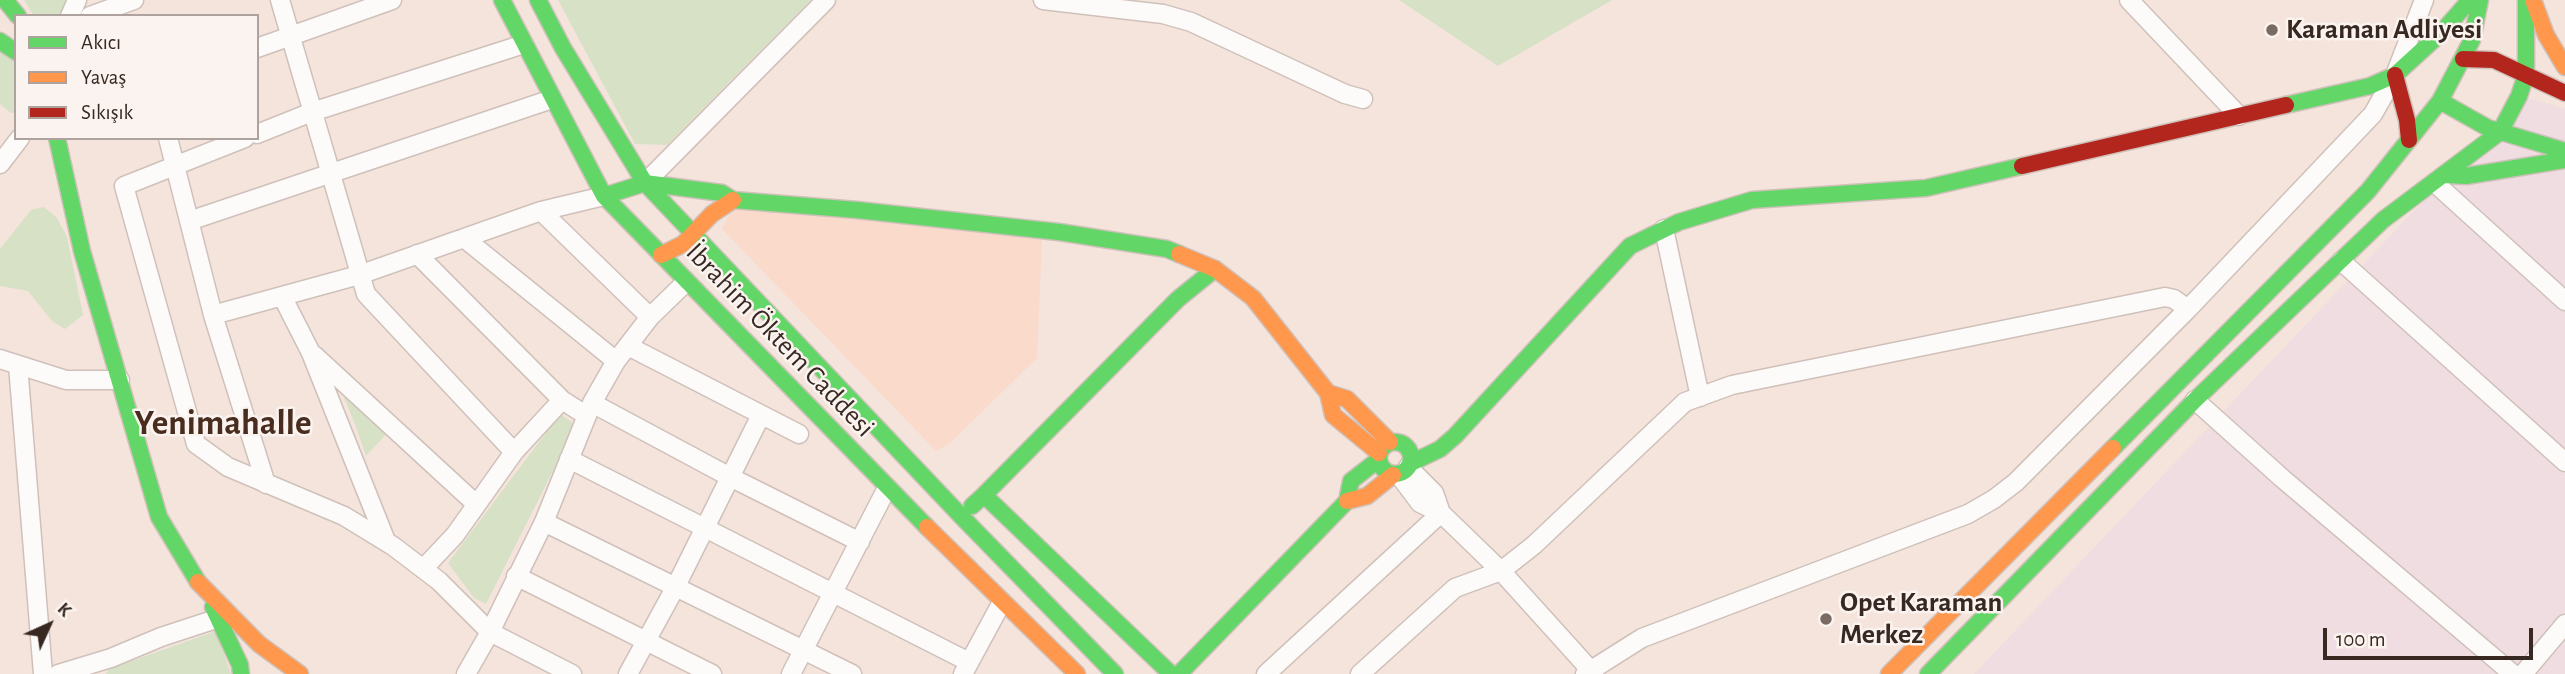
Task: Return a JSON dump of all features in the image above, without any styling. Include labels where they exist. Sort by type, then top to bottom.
[{"type":"main road","points":[[5,0],[16,14]]},
{"type":"main road","name":"İbrahim Öktem Caddesi","points":[[502,0],[604,195],[887,488],[1075,674]]},
{"type":"main road","name":"İbrahim Öktem Caddesi","points":[[538,0],[570,60],[645,183],[1115,674]]},
{"type":"main road","points":[[2395,75],[2441,33],[2470,0]]},
{"type":"main road","points":[[1889,674],[2368,191],[2409,140],[2429,95],[2463,59],[2472,40],[2480,0]]},
{"type":"main road","points":[[1928,674],[2195,400],[2383,220],[2500,132],[2519,96],[2526,75],[2526,0]]},
{"type":"main road","points":[[2533,0],[2546,35],[2565,67]]},
{"type":"main road","points":[[1179,674],[1347,501],[1367,496],[1403,470],[1440,449],[1630,246],[1679,222],[1752,200],[1926,188],[2370,86],[2395,75],[2463,59],[2494,60],[2565,93]]},
{"type":"main road","points":[[2395,75],[2473,122],[2565,151]]},
{"type":"main road","points":[[2395,75],[2407,120],[2409,140]]},
{"type":"main road","points":[[57,140],[82,251],[159,517],[219,618],[240,665],[241,674]]},
{"type":"main road","points":[[2441,179],[2565,160]]},
{"type":"main road","points":[[604,195],[645,183],[722,193],[733,200],[857,210],[1059,232],[1167,249],[1215,269],[1253,298],[1328,393],[1333,415],[1399,446],[1411,456],[1403,470]]},
{"type":"main road","points":[[661,255],[676,248],[733,200]]},
{"type":"main road","points":[[961,516],[1178,299],[1215,269]]},
{"type":"main road","points":[[1347,501],[1351,481],[1399,446],[1455,436]]},
{"type":"main road","points":[[1399,446],[1381,467],[1403,470]]},
{"type":"main road","points":[[984,495],[1171,674]]},
{"type":"main road","points":[[199,583],[259,644],[300,674]]},
{"type":"main road","points":[[1081,639],[1124,674]]},
{"type":"street","points":[[280,0],[366,295],[514,452]]},
{"type":"street","points":[[259,47],[392,0]]},
{"type":"street","points":[[645,183],[826,0]]},
{"type":"street","points":[[1043,0],[1163,14],[1191,22],[1345,94],[1363,99]]},
{"type":"street","points":[[2129,0],[2239,116]]},
{"type":"street","points":[[1403,470],[1420,503],[1441,513],[1501,571],[1589,672],[1642,638],[1968,514],[2016,482],[2188,309],[2373,114],[2395,75],[2424,0]]},
{"type":"street","points":[[98,14],[131,6]]},
{"type":"street","points":[[259,133],[313,112],[524,44]]},
{"type":"street","points":[[189,221],[552,99]]},
{"type":"street","points":[[0,164],[18,140]]},
{"type":"street","points":[[168,140],[213,315],[266,484]]},
{"type":"street","points":[[240,140],[124,186],[196,444],[228,467],[344,516],[386,541],[439,581],[490,632],[572,674]]},
{"type":"street","points":[[2441,179],[2565,301]]},
{"type":"street","points":[[213,315],[359,275],[541,211],[604,195]]},
{"type":"street","points":[[541,211],[650,317]]},
{"type":"street","points":[[1664,229],[1700,397]]},
{"type":"street","points":[[464,238],[616,361]]},
{"type":"street","points":[[417,254],[562,400],[590,410],[860,541]]},
{"type":"street","points":[[2341,261],[2565,461]]},
{"type":"street","points":[[466,674],[490,632],[544,522],[590,410],[616,361],[650,317],[686,282]]},
{"type":"street","points":[[282,296],[311,353],[386,541]]},
{"type":"street","points":[[1360,674],[1455,588],[1501,571],[1534,545],[1685,402],[1732,386],[2165,297],[2175,299],[2188,309]]},
{"type":"street","points":[[628,346],[799,435]]},
{"type":"street","points":[[311,353],[476,504]]},
{"type":"street","points":[[0,359],[65,380],[120,380]]},
{"type":"street","points":[[18,365],[43,674]]},
{"type":"street","points":[[424,569],[455,535],[514,452],[562,400]]},
{"type":"street","points":[[2195,400],[2283,479],[2513,674]]},
{"type":"street","points":[[628,674],[675,588],[761,415]]},
{"type":"street","points":[[569,459],[834,593],[966,668],[1002,602]]},
{"type":"street","points":[[791,674],[887,488]]},
{"type":"street","points":[[1266,674],[1441,513]]},
{"type":"street","points":[[544,522],[852,674]]},
{"type":"street","points":[[516,576],[645,643],[712,674]]},
{"type":"street","points":[[58,674],[111,658],[161,636],[219,618]]},
{"type":"street","points":[[2523,674],[2565,624]]},
{"type":"shaded area","points":[[2523,96],[2565,109],[2565,674],[1974,674]]},
{"type":"shaded area","points":[[738,198],[1042,240],[1037,358],[948,445],[936,451],[722,229]]},
{"type":"green space","points":[[24,0],[69,0],[62,14],[33,14]]},
{"type":"green space","points":[[558,0],[811,0],[667,145],[635,144]]},
{"type":"green space","points":[[1399,0],[1612,0],[1498,66]]},
{"type":"green space","points":[[0,44],[14,60],[14,113],[0,104]]},
{"type":"green space","points":[[44,207],[57,218],[67,237],[83,315],[65,329],[52,321],[28,291],[0,286],[0,249],[31,210]]},
{"type":"green space","points":[[339,385],[390,430],[366,456],[356,427]]},
{"type":"green space","points":[[560,414],[576,425],[486,604],[474,598],[448,563]]},
{"type":"green space","points":[[216,631],[231,674],[106,674],[109,669]]},
{"type":"traffic: fast","points":[[5,0],[16,14]]},
{"type":"traffic: fast","points":[[502,0],[604,196],[927,527]]},
{"type":"traffic: fast","points":[[538,0],[563,48],[645,183],[1115,674]]},
{"type":"traffic: fast","points":[[2395,75],[2441,33],[2470,0]]},
{"type":"traffic: fast","points":[[2113,448],[2368,191],[2440,101],[2472,40],[2480,0]]},
{"type":"traffic: fast","points":[[1928,674],[2195,400],[2383,220],[2500,132],[2519,96],[2526,75],[2526,0]]},
{"type":"traffic: fast","points":[[0,41],[14,51]]},
{"type":"traffic: fast","points":[[2286,105],[2370,86],[2395,75]]},
{"type":"traffic: fast","points":[[2440,101],[2488,128],[2565,151]]},
{"type":"traffic: fast","points":[[57,140],[82,251],[159,517],[198,582]]},
{"type":"traffic: fast","points":[[2446,175],[2466,176],[2565,160]]},
{"type":"traffic: fast","points":[[1411,463],[1440,449],[1455,436],[1630,246],[1679,222],[1752,200],[1926,188],[2022,166]]},
{"type":"traffic: fast","points":[[604,196],[645,183],[722,193],[733,200],[857,210],[1059,232],[1167,249],[1179,254]]},
{"type":"traffic: fast","points":[[984,495],[1178,299],[1215,269]]},
{"type":"traffic: fast","points":[[1395,442],[1407,446],[1411,458],[1407,470],[1395,474],[1383,470],[1379,458],[1383,446],[1395,442]]},
{"type":"traffic: fast","points":[[1179,674],[1347,501],[1351,481],[1378,460]]},
{"type":"traffic: fast","points":[[972,506],[984,495],[1171,674]]},
{"type":"traffic: fast","points":[[213,607],[240,665],[241,674]]},
{"type":"traffic: slow","points":[[2533,0],[2546,35],[2565,67]]},
{"type":"traffic: slow","points":[[661,255],[683,244],[712,214],[733,200]]},
{"type":"traffic: slow","points":[[1179,254],[1215,269],[1253,298],[1328,393],[1333,415],[1379,453]]},
{"type":"traffic: slow","points":[[1328,393],[1347,399],[1390,442]]},
{"type":"traffic: slow","points":[[1889,674],[2113,448]]},
{"type":"traffic: slow","points":[[1347,501],[1367,496],[1393,475]]},
{"type":"traffic: slow","points":[[927,527],[1077,674]]},
{"type":"traffic: slow","points":[[198,582],[259,644],[300,674]]},
{"type":"traffic: jam","points":[[2463,59],[2494,60],[2565,93]]},
{"type":"traffic: jam","points":[[2395,75],[2407,120],[2409,140]]},
{"type":"traffic: jam","points":[[2022,166],[2286,105]]},
{"type":"place","name":"Karaman Adliyesi","points":[[2272,30]]},
{"type":"place","name":"Opet Karaman Merkez","points":[[1826,619]]},
{"type":"district","name":"Yenimahalle","points":[[223,423]]}]
